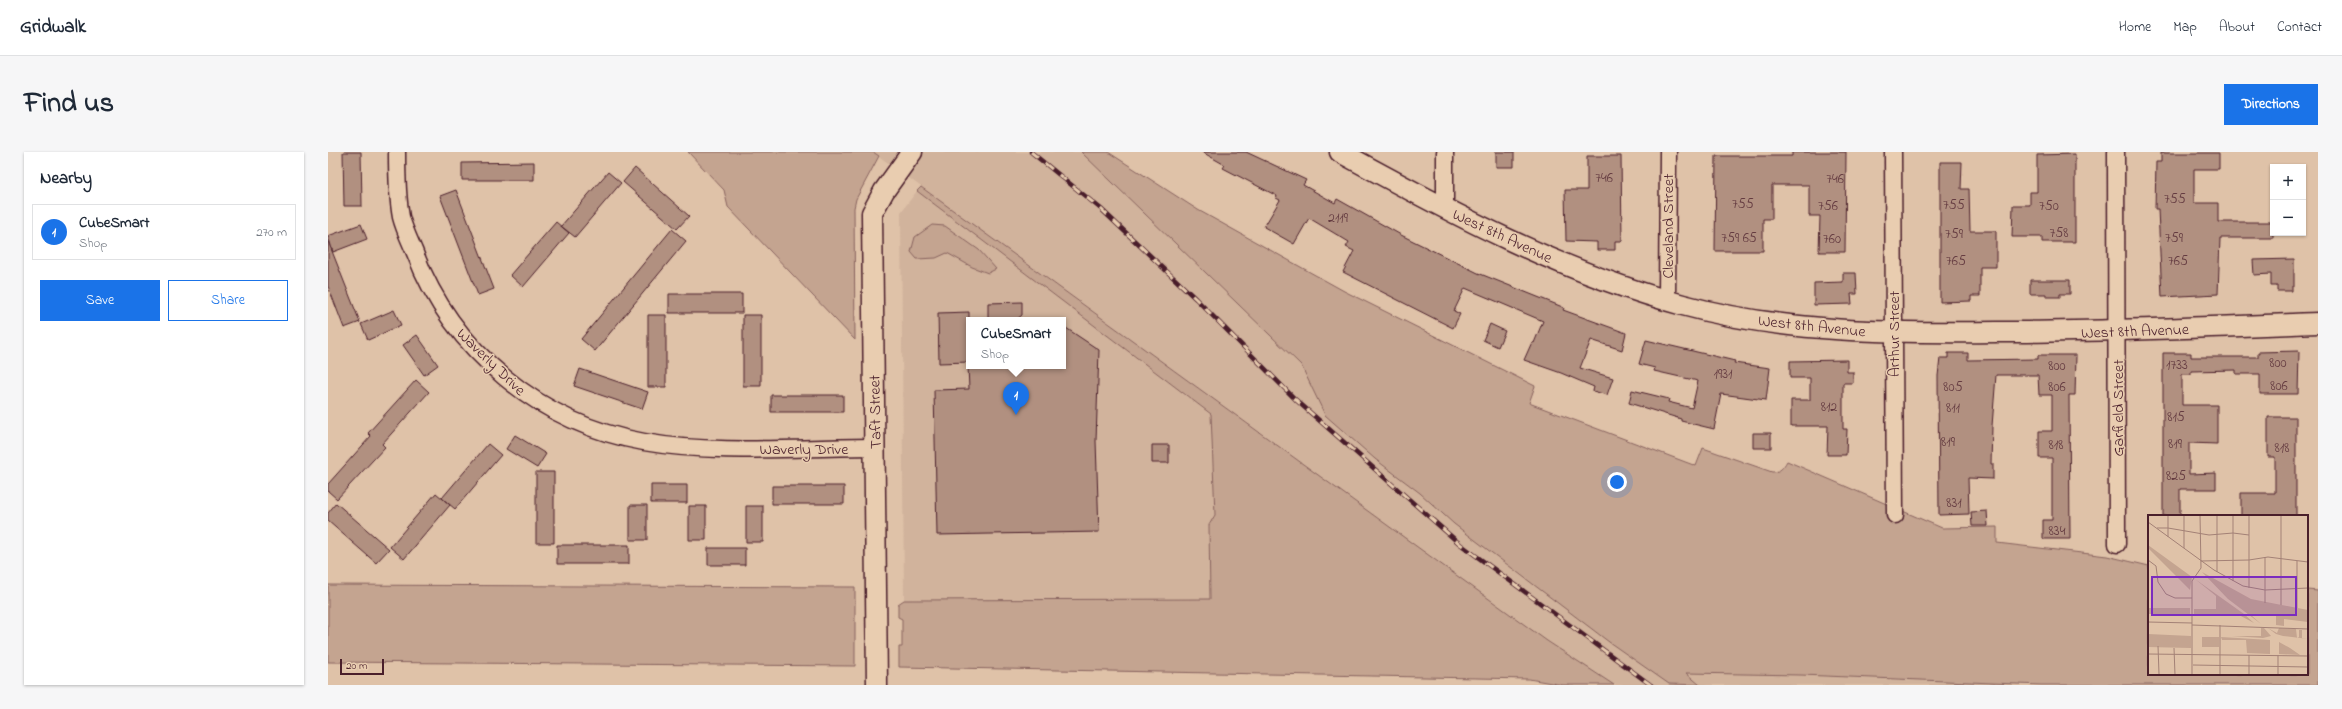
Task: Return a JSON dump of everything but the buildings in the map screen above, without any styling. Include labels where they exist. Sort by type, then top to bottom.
[{"type":"street","name":"Waverly Drive","points":[[397,152],[401,218],[420,267],[437,300],[466,340],[512,384],[536,402],[603,433],[644,442],[716,448],[874,447]]},
{"type":"street","name":"Taft Street","points":[[877,685],[872,213],[884,191],[912,152]]},
{"type":"street","name":"West 8th Avenue","points":[[1340,152],[1445,208],[1591,274],[1667,301],[1783,325],[1893,333],[2118,331],[2318,323]]},
{"type":"street","points":[[1445,152],[1445,208]]},
{"type":"street","name":"Cleveland Street","points":[[1667,301],[1668,152]]},
{"type":"street","name":"Arthur Street","points":[[1893,152],[1895,515]]},
{"type":"street","name":"Garfield Street","points":[[2116,152],[2118,331],[2117,544]]},
{"type":"shaded area","points":[[688,152],[873,152],[879,156],[856,199],[854,208],[855,340],[728,207],[724,190]]},
{"type":"shaded area","points":[[873,152],[1081,152],[1301,365],[1325,415],[1375,459],[1420,493],[1454,524],[1609,642],[1673,685],[1614,685],[1547,641]]},
{"type":"shaded area","points":[[1081,152],[1108,152],[1198,210],[1344,291],[1535,386],[1529,403],[1696,466],[1703,448],[1772,472],[1781,469],[1787,461],[1942,528],[1997,527],[1997,543],[2107,556],[2148,566],[2148,675],[2308,675],[2308,590],[2318,591],[2318,685],[2041,685],[1801,675],[1686,673],[1700,685],[1669,684],[1609,642],[1454,524],[1420,493],[1375,459],[1325,415],[1301,365]]},
{"type":"shaded area","points":[[921,187],[1547,641],[1614,685],[1563,685],[1529,679],[899,667],[899,647],[902,647],[902,619],[898,617],[898,604],[904,600],[1210,599],[1209,525],[1215,515],[1211,414],[917,191]]},
{"type":"shaded area","points":[[917,191],[1211,414],[1215,515],[1209,525],[1210,599],[904,600],[901,212]]},
{"type":"shaded area","points":[[932,225],[945,226],[979,250],[996,269],[988,273],[972,267],[947,253],[936,258],[917,259],[911,252],[915,237]]},
{"type":"shaded area","points":[[328,585],[855,587],[855,666],[328,662]]},
{"type":"shaded area","points":[[1685,673],[1801,675],[2041,685],[1700,685]]},
{"type":"railway","points":[[1031,152],[1101,209],[1196,299],[1296,400],[1460,544],[1651,685]]},
{"type":"place","name":"CubeSmart","points":[[1016,415]]}]
